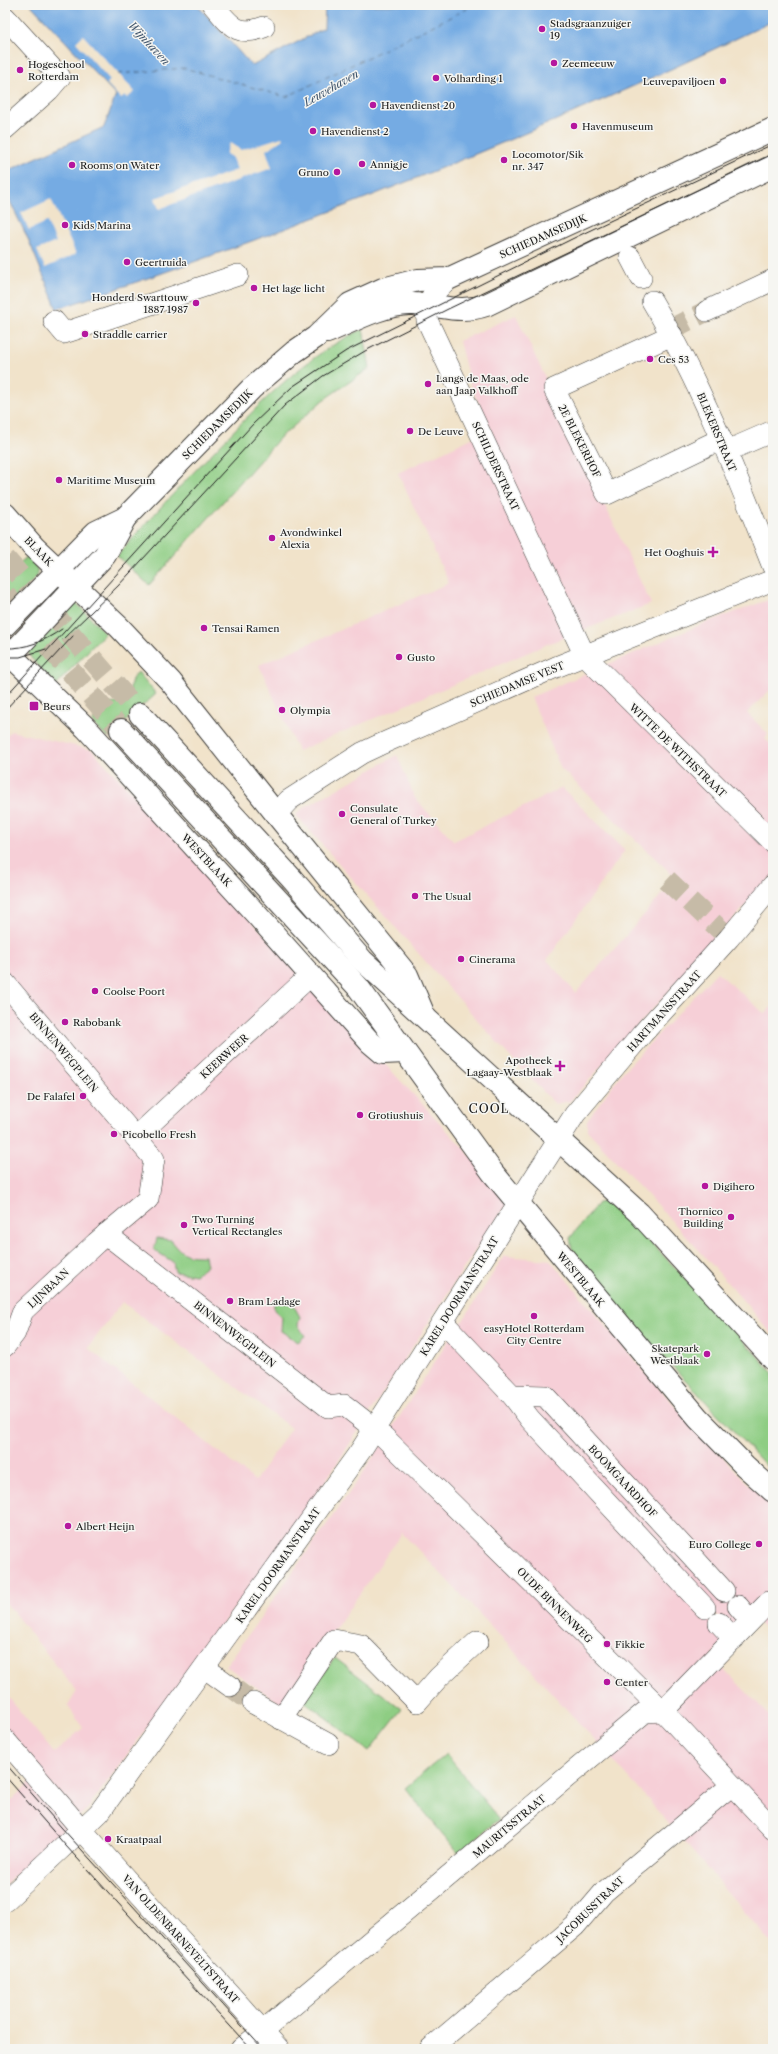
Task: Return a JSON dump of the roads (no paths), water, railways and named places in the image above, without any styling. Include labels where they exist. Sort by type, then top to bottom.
[{"type":"main road","name":"SCHIEDAMSEDIJK","points":[[7,656],[75,587],[109,549],[125,518],[251,389],[294,352],[316,337],[350,304],[383,289],[418,280],[448,279],[773,129]]},
{"type":"main road","name":"SCHIEDAMSEDIJK","points":[[316,337],[386,308],[401,305],[428,304],[457,310],[476,309],[773,166]]},
{"type":"main road","name":"BLAAK","points":[[5,514],[34,548],[75,587]]},
{"type":"main road","name":"SCHIEDAMSEDIJK","points":[[5,625],[96,532],[125,518]]},
{"type":"main road","points":[[75,587],[119,627],[171,682],[407,975],[427,1021]]},
{"type":"main road","name":"WESTBLAAK","points":[[7,656],[86,728],[376,1048],[383,1053],[405,1052]]},
{"type":"main road","points":[[140,714],[292,879],[362,960],[427,1021],[639,1213],[773,1359]]},
{"type":"main road","name":"WESTBLAAK","points":[[121,730],[358,987],[487,1165],[519,1202],[602,1305],[698,1418],[745,1466],[773,1491]]},
{"type":"street","points":[[212,5],[236,30],[242,31],[264,27]]},
{"type":"street","points":[[5,17],[60,77],[49,90],[5,129]]},
{"type":"street","points":[[630,257],[640,278]]},
{"type":"street","points":[[54,321],[64,333],[238,275]]},
{"type":"street","points":[[428,304],[439,288],[448,279]]},
{"type":"street","points":[[708,311],[773,280]]},
{"type":"street","name":"BLEKERSTRAAT","points":[[652,301],[671,333],[694,378],[724,445],[773,567]]},
{"type":"street","name":"SCHILDERSTRAAT","points":[[428,304],[425,311],[426,316],[436,341],[585,656]]},
{"type":"street","name":"2E BLEKERHOF","points":[[671,333],[554,389],[607,494],[724,445]]},
{"type":"street","points":[[724,445],[773,431]]},
{"type":"street","name":"SCHIEDAMSE VEST","points":[[276,814],[289,800],[368,750],[556,667],[773,580]]},
{"type":"street","name":"WITTE DE WITHSTRAAT","points":[[585,656],[773,842]]},
{"type":"street","name":"HARTMANSSTRAAT","points":[[519,1202],[560,1140],[575,1114],[614,1067],[773,886]]},
{"type":"street","name":"KEERWEER","points":[[136,1136],[311,975]]},
{"type":"street","name":"BINNENWEGPLEIN","points":[[5,983],[154,1159],[148,1199],[104,1236],[328,1407],[344,1405],[367,1423]]},
{"type":"street","name":"KAREL DOORMANSTRAAT","points":[[5,1901],[99,1813],[361,1450],[443,1322],[503,1224],[519,1202]]},
{"type":"street","name":"LIJNBAAN","points":[[5,1346],[15,1333],[23,1311],[104,1236]]},
{"type":"street","points":[[443,1322],[512,1395],[536,1425],[705,1608]]},
{"type":"street","name":"BOOMGAARDHOF","points":[[512,1395],[545,1396],[724,1591]]},
{"type":"street","name":"OUDE BINNENWEG","points":[[384,1437],[663,1712],[773,1829]]},
{"type":"street","points":[[663,1712],[728,1645],[744,1613],[770,1602]]},
{"type":"street","points":[[720,1623],[728,1645]]},
{"type":"street","points":[[282,1719],[334,1640],[361,1646],[417,1702],[439,1677],[478,1640]]},
{"type":"street","points":[[205,1668],[230,1686]]},
{"type":"street","points":[[253,1703],[328,1744]]},
{"type":"street","name":"MAURITSSTRAAT","points":[[241,2049],[645,1712],[663,1712]]},
{"type":"street","name":"VAN OLDENBARNEVELTSTRAAT","points":[[5,1740],[82,1830],[280,2049]]},
{"type":"street","name":"JACOBUSSTRAAT","points":[[430,2049],[575,1926],[604,1892],[732,1785]]},
{"type":"water","points":[[31,5],[197,5],[252,66],[324,28],[325,5],[773,5],[773,21],[598,102],[420,177],[239,246],[57,309],[29,241],[5,191],[5,172],[104,127],[116,95]]},
{"type":"tunnel","points":[[669,330],[707,311]]},
{"type":"tunnel","points":[[5,559],[140,714]]},
{"type":"tunnel","points":[[5,595],[121,730]]},
{"type":"tunnel","points":[[667,880],[729,938]]},
{"type":"tunnel","points":[[230,1686],[253,1703]]},
{"type":"tram line","points":[[5,697],[253,424],[292,387],[346,351],[578,236],[773,144]]},
{"type":"tram line","points":[[63,639],[118,586],[285,405],[323,376],[365,351],[448,309],[773,154]]},
{"type":"tram line","points":[[5,648],[28,646],[49,637],[62,629]]},
{"type":"tram line","points":[[5,710],[73,636]]},
{"type":"tram line","points":[[5,657],[20,657],[46,649]]},
{"type":"tram line","points":[[5,1763],[61,1827],[263,2049]]},
{"type":"tram line","points":[[5,1776],[66,1846],[251,2049]]},
{"type":"place","name":"Stadsgraanzuiger 19","points":[[542,29]]},
{"type":"place","name":"Zeemeeuw","points":[[554,63]]},
{"type":"place","name":"Hogeschool Rotterdam","points":[[20,70]]},
{"type":"place","name":"Volharding 1","points":[[436,78]]},
{"type":"place","name":"Leuvepaviljoen","points":[[723,81]]},
{"type":"place","name":"Havendienst 20","points":[[373,105]]},
{"type":"place","name":"Havenmuseum","points":[[574,126]]},
{"type":"place","name":"Havendienst 2","points":[[313,131]]},
{"type":"place","name":"Locomotor/Sik nr. 347","points":[[504,160]]},
{"type":"place","name":"Annigje","points":[[362,164]]},
{"type":"place","name":"Rooms on Water","points":[[72,165]]},
{"type":"place","name":"Gruno","points":[[337,172]]},
{"type":"place","name":"Kids Marina","points":[[65,225]]},
{"type":"place","name":"Geertruida","points":[[127,262]]},
{"type":"place","name":"Het lage licht","points":[[254,288]]},
{"type":"place","name":"Honderd Swarttouw 1887 1987","points":[[196,303]]},
{"type":"place","name":"Straddle carrier","points":[[85,334]]},
{"type":"place","name":"Ces 53","points":[[650,359]]},
{"type":"place","name":"Langs de Maas, ode aan Jaap Valkhoff","points":[[428,384]]},
{"type":"place","name":"De Leuve","points":[[410,431]]},
{"type":"place","name":"Maritime Museum","points":[[59,480]]},
{"type":"place","name":"Avondwinkel Alexia","points":[[272,538]]},
{"type":"place","name":"Het Ooghuis","points":[[713,552]]},
{"type":"place","name":"Tensai Ramen","points":[[204,628]]},
{"type":"place","name":"Gusto","points":[[399,657]]},
{"type":"place","name":"Beurs","points":[[34,706]]},
{"type":"place","name":"Olympia","points":[[282,710]]},
{"type":"place","name":"Consulate General of Turkey","points":[[342,814]]},
{"type":"place","name":"The Usual","points":[[415,896]]},
{"type":"place","name":"Cinerama","points":[[461,959]]},
{"type":"place","name":"Coolse Poort","points":[[95,991]]},
{"type":"place","name":"Rabobank","points":[[65,1022]]},
{"type":"place","name":"Apotheek Lagaay-Westblaak","points":[[560,1066]]},
{"type":"place","name":"De Falafel","points":[[83,1096]]},
{"type":"place","name":"Grotiushuis","points":[[360,1115]]},
{"type":"place","name":"Picobello Fresh","points":[[114,1134]]},
{"type":"place","name":"Digihero","points":[[705,1186]]},
{"type":"place","name":"Thornico Building","points":[[731,1217]]},
{"type":"place","name":"Two Turning Vertical Rectangles","points":[[184,1225]]},
{"type":"place","name":"Bram Ladage","points":[[230,1301]]},
{"type":"place","name":"easyHotel Rotterdam City Centre","points":[[534,1316]]},
{"type":"place","name":"Skatepark Westblaak","points":[[707,1354]]},
{"type":"place","name":"Albert Heijn","points":[[68,1526]]},
{"type":"place","name":"Euro College","points":[[759,1544]]},
{"type":"place","name":"Fikkie","points":[[607,1644]]},
{"type":"place","name":"Center","points":[[607,1682]]},
{"type":"place","name":"Kraatpaal","points":[[108,1839]]},
{"type":"district","name":"COOL","points":[[489,1109]]},
{"type":"water label","name":"Wijnhaven","points":[[149,43]]},
{"type":"water label","name":"Leuvehaven","points":[[331,88]]}]
